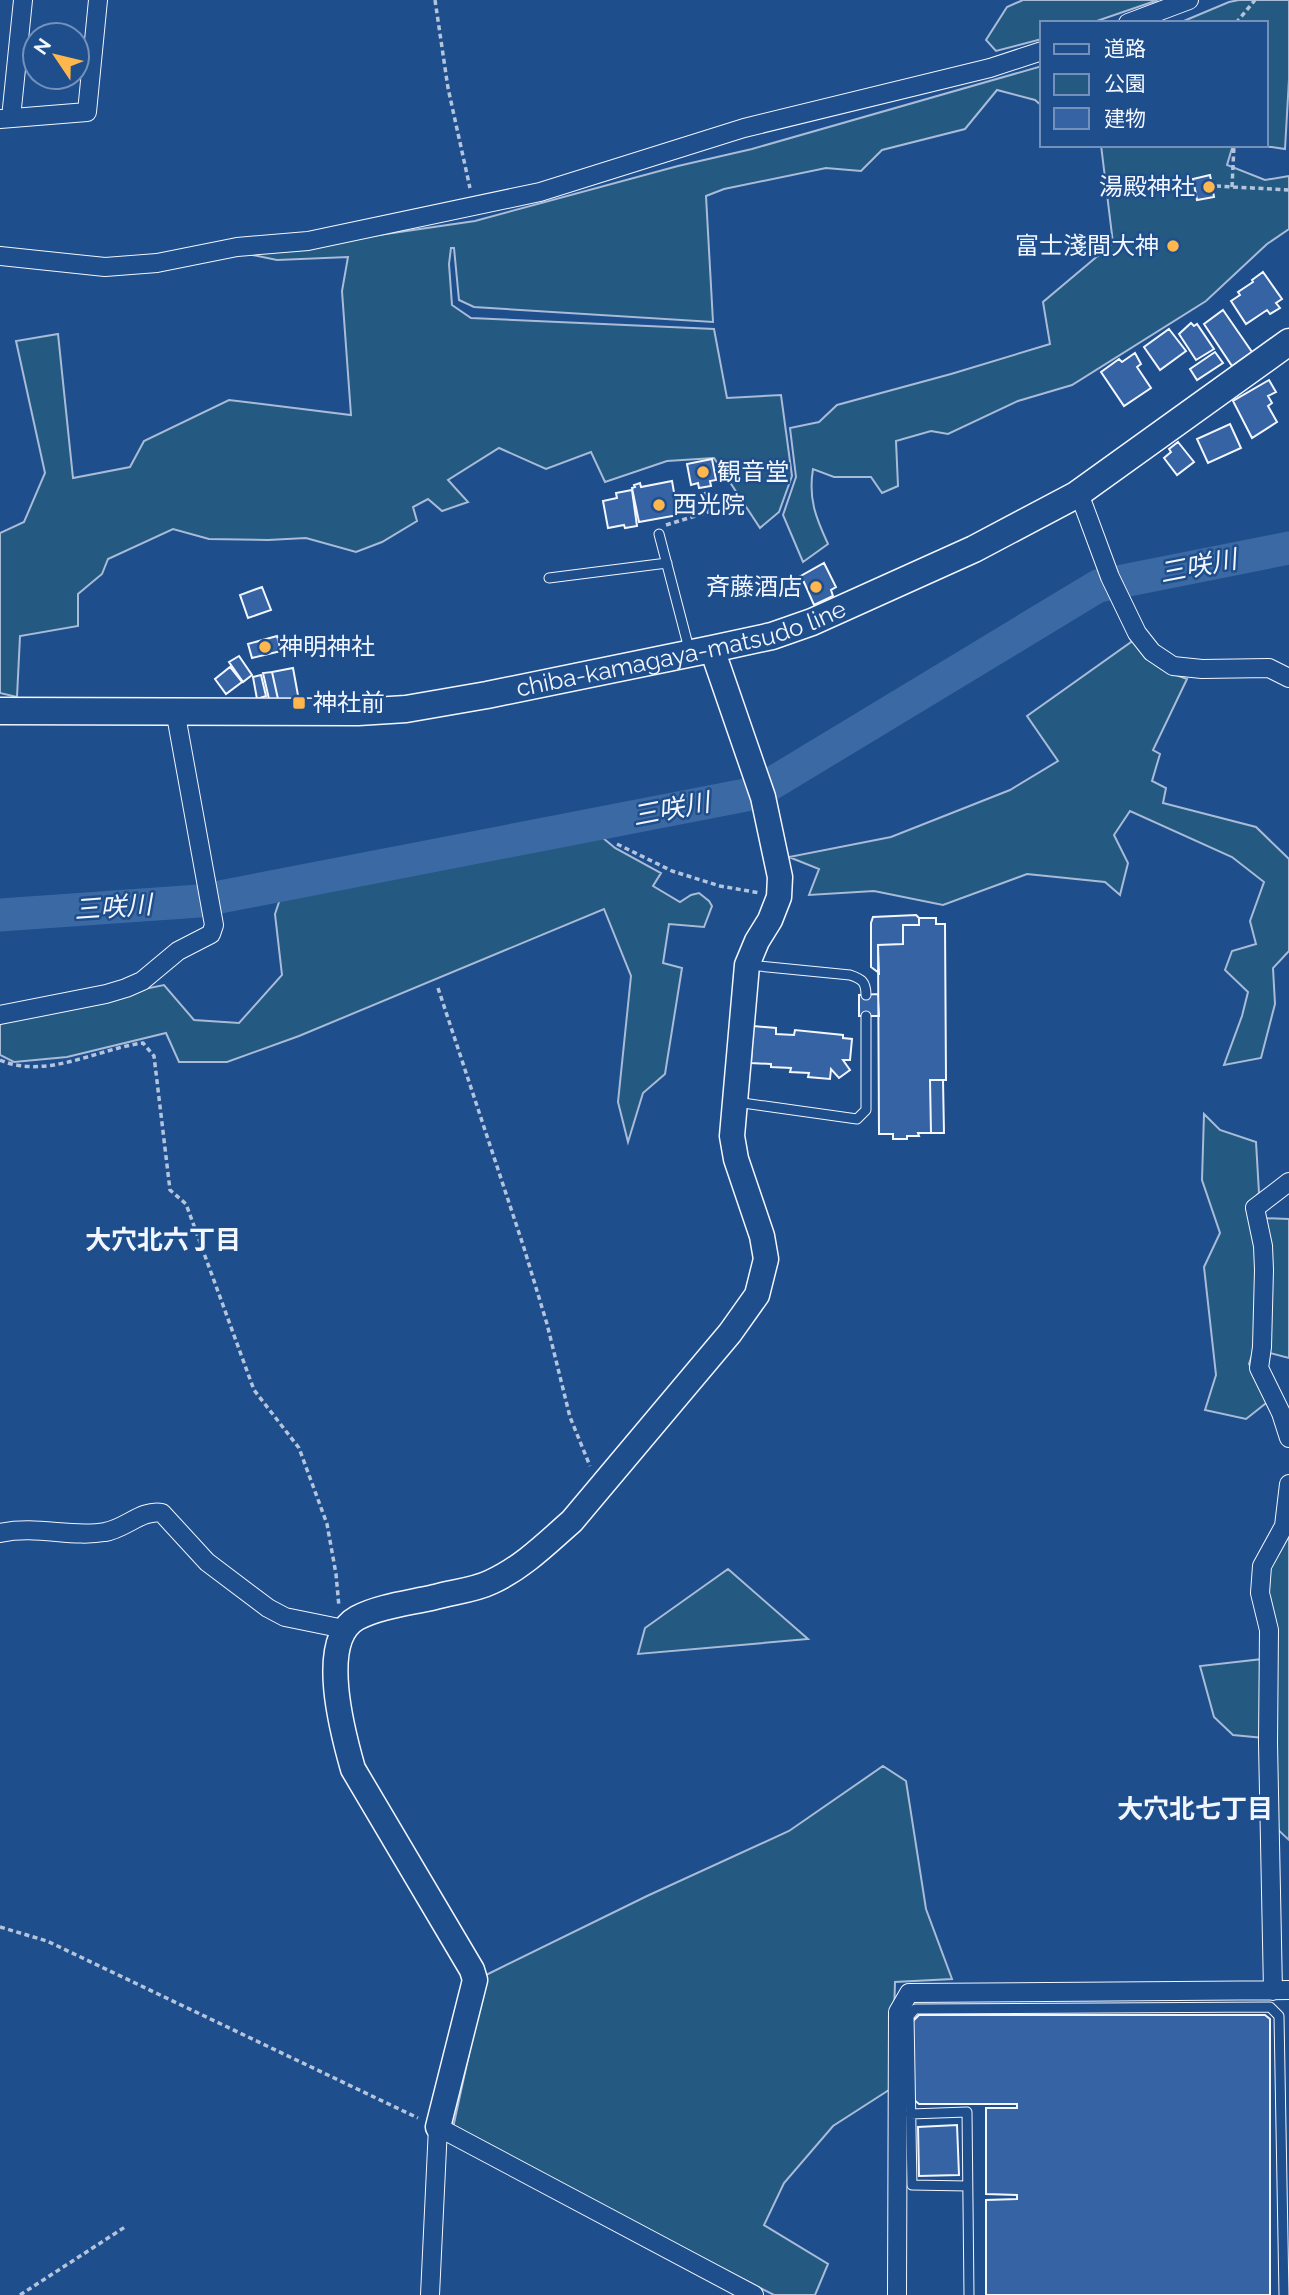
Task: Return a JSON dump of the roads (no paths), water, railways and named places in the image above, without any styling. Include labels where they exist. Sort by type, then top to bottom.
[{"type":"main road","name":"chiba-kamagaya-matsudo line","points":[[0,711],[358,712],[406,709],[487,695],[700,647],[772,636],[812,622],[974,549],[1076,495],[1289,342]]},
{"type":"street","points":[[23,0],[6,119],[87,112],[98,0]]},
{"type":"street","points":[[1133,21],[1189,0]]},
{"type":"street","points":[[0,256],[105,267],[157,263],[237,247],[308,241],[540,192],[744,128],[990,68],[1040,52]]},
{"type":"street","points":[[1076,495],[1083,504],[1113,584],[1137,633],[1152,652],[1173,666],[1202,669],[1269,668],[1289,678]]},
{"type":"street","points":[[430,2295],[438,2127],[475,1980],[472,1970],[353,1769],[344,1735],[336,1680],[338,1645],[344,1629],[356,1619],[376,1611],[489,1583],[516,1568],[552,1539],[572,1521],[730,1333],[757,1295],[766,1259],[762,1236],[736,1158],[732,1136],[747,965],[779,897],[780,877],[763,797],[700,647]]},
{"type":"street","points":[[0,1015],[106,994],[142,981],[178,951],[211,933],[214,925],[210,898],[174,710]]},
{"type":"street","points":[[1289,1182],[1255,1208],[1263,1246],[1264,1270],[1259,1368],[1281,1413],[1289,1438]]},
{"type":"street","points":[[897,2295],[898,2012],[909,1993],[1281,1991],[1280,1912],[1268,1743],[1269,1630],[1260,1593],[1262,1566],[1284,1527],[1289,1484]]},
{"type":"street","points":[[0,1533],[45,1530],[101,1533],[117,1530],[145,1514],[162,1513],[207,1562],[268,1608],[285,1617],[344,1629]]},
{"type":"street","points":[[438,2127],[754,2295]]},
{"type":"lane","points":[[658,531],[667,563],[700,647]]},
{"type":"lane","points":[[549,578],[667,563]]},
{"type":"lane","points":[[747,965],[850,975],[862,980],[866,985],[866,995]]},
{"type":"lane","points":[[734,1102],[857,1119],[862,1116],[866,1110],[866,1016]]},
{"type":"lane","points":[[967,2186],[912,2185],[909,2016],[915,2009],[1270,2007],[1279,2016],[1284,2295]]},
{"type":"lane","points":[[911,2115],[967,2112],[969,2295]]},
{"type":"waterway","name":"三咲川","points":[[0,915],[199,901],[756,793],[1098,586],[1289,548]]},
{"type":"place","name":"湯殿神社","points":[[1209,187]]},
{"type":"place","name":"富士淺間大神","points":[[1173,246]]},
{"type":"place","name":"観音堂","points":[[703,472]]},
{"type":"place","name":"西光院","points":[[659,505]]},
{"type":"place","name":"斉藤酒店","points":[[816,587]]},
{"type":"place","name":"神明神社","points":[[265,647]]},
{"type":"place","name":"神社前","points":[[299,703]]},
{"type":"district","name":"大穴北六丁目","points":[[163,1240]]},
{"type":"district","name":"大穴北七丁目","points":[[1195,1809]]}]
